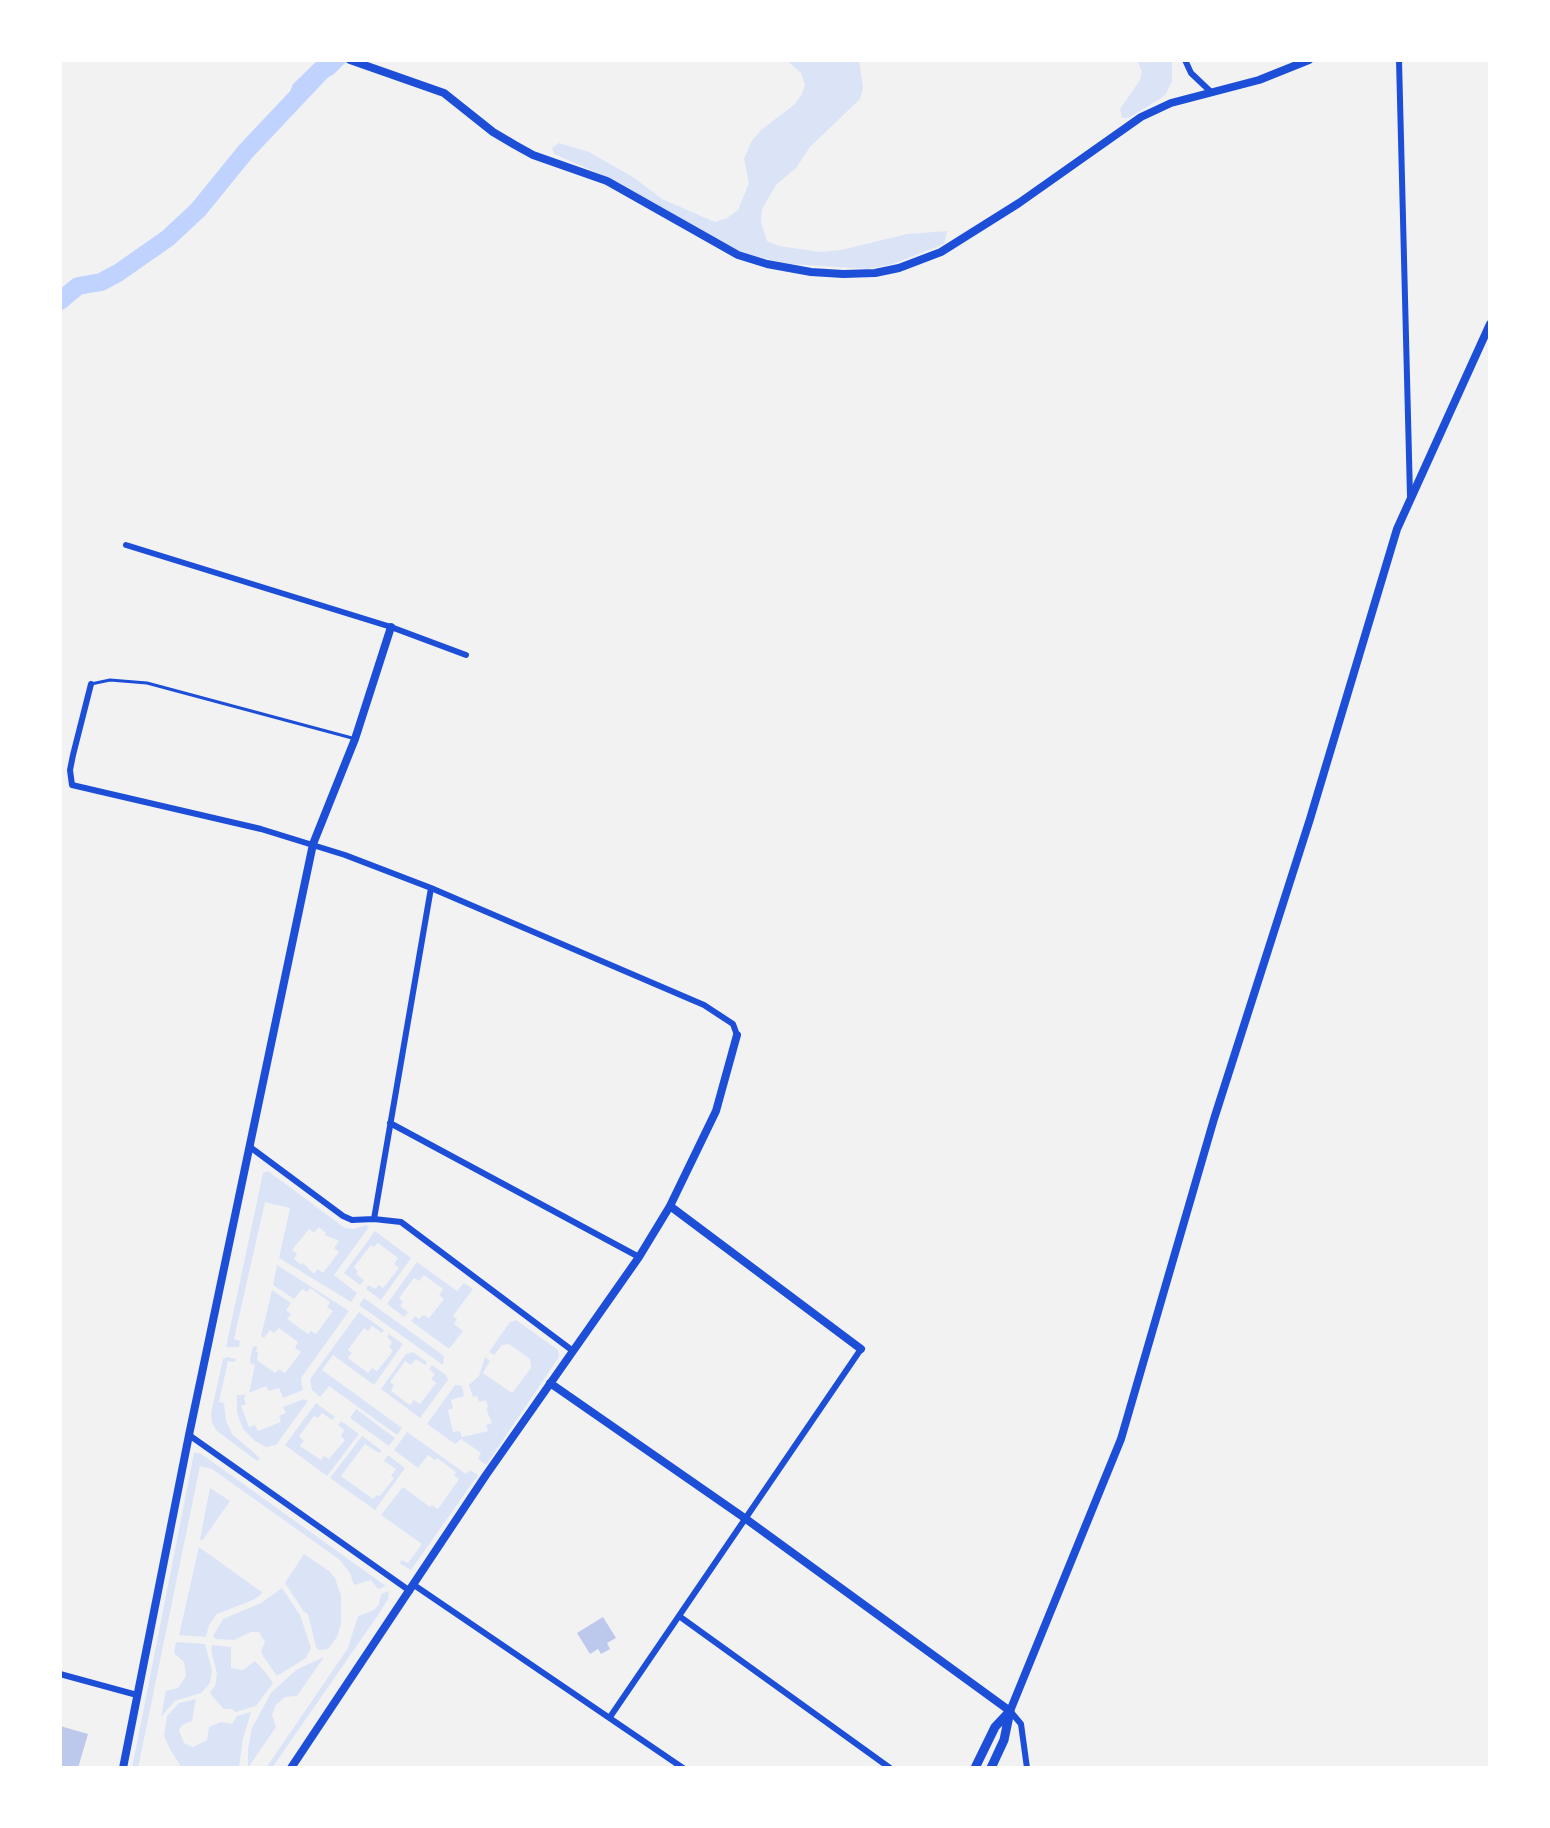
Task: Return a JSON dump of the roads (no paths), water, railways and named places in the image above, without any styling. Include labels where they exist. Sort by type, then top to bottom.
[{"type":"main road","points":[[975,1768],[995,1727],[1010,1711]]},
{"type":"main road","points":[[991,1768],[1004,1740],[1010,1711]]},
{"type":"street","points":[[1185,60],[1191,73],[1211,92]]},
{"type":"street","points":[[352,62],[444,93],[493,132],[533,155],[597,176],[738,255],[811,272],[843,274],[875,273],[899,268],[941,252],[1019,203],[1141,117],[1171,103],[1284,72],[1309,60]]},
{"type":"street","points":[[1399,60],[1410,496]]},
{"type":"street","points":[[1010,1711],[1121,1439],[1214,1119],[1310,819],[1385,566],[1410,496],[1490,324]]},
{"type":"street","points":[[126,545],[391,627],[466,655]]},
{"type":"street","points":[[123,1768],[189,1435],[313,844],[355,739],[391,627]]},
{"type":"street","points":[[91,684],[73,755],[72,785],[261,829],[313,844],[431,888],[704,1005],[733,1024],[737,1035],[716,1111],[670,1206],[639,1257],[550,1383],[291,1768]]},
{"type":"street","points":[[374,1219],[431,888]]},
{"type":"street","points":[[390,1123],[639,1257]]},
{"type":"street","points":[[250,1147],[343,1216],[352,1220],[401,1222],[573,1351]]},
{"type":"street","points":[[610,1717],[861,1349],[670,1206]]},
{"type":"street","points":[[550,1383],[746,1519],[1010,1711],[1021,1724],[1027,1768]]},
{"type":"street","points":[[189,1435],[683,1768]]},
{"type":"street","points":[[679,1616],[890,1768]]},
{"type":"street","points":[[60,1674],[137,1695]]},
{"type":"lane","points":[[91,684],[118,680],[147,683],[355,739]]},
{"type":"water","points":[[318,60],[348,60],[334,74],[313,86],[303,103],[293,114],[290,113],[286,102],[293,84]]},
{"type":"waterway","points":[[60,301],[78,286],[101,282],[118,273],[168,238],[198,210],[246,151],[332,60]]}]
